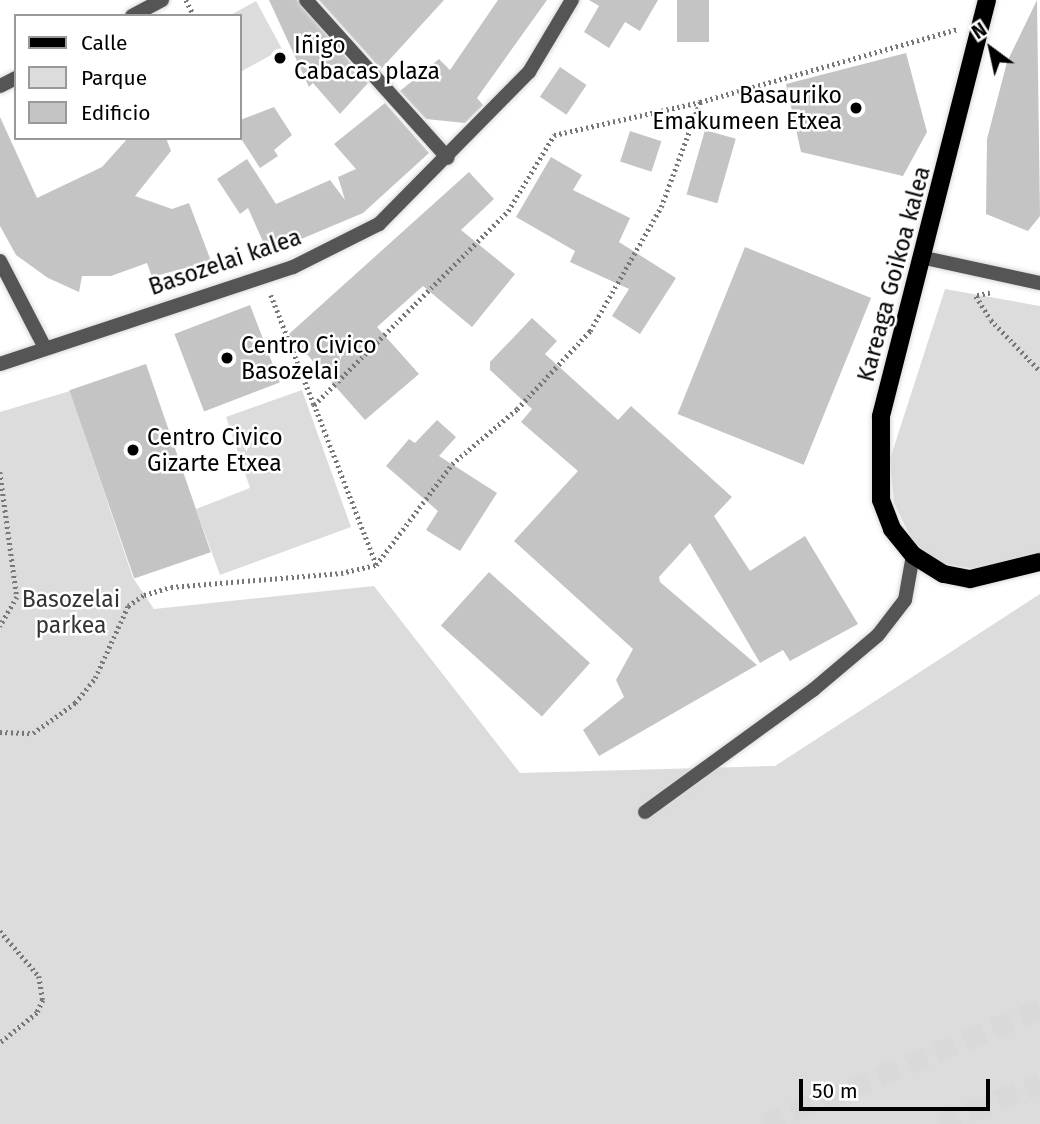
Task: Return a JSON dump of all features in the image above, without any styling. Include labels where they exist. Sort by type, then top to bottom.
[{"type":"main road","name":"Kareaga Goikoa kalea","points":[[913,555],[892,529],[881,500],[878,457],[881,417],[925,258],[987,7]]},
{"type":"main road","points":[[913,555],[944,573],[970,579],[1040,562]]},
{"type":"street","points":[[136,14],[162,0]]},
{"type":"street","points":[[306,0],[448,158]]},
{"type":"street","name":"Basozelai kalea","points":[[0,364],[44,346],[293,267],[379,224],[448,158],[529,72],[572,0]]},
{"type":"street","points":[[925,258],[1040,283]]},
{"type":"street","points":[[0,261],[44,346]]},
{"type":"street","points":[[645,812],[813,690],[878,635],[905,600],[913,555]]},
{"type":"path","points":[[314,405],[508,211],[554,135],[700,102],[948,34],[987,7]]},
{"type":"path","points":[[0,732],[33,733],[75,703],[95,678],[128,606],[144,595],[171,587],[341,573],[376,565],[452,464],[517,409],[590,331],[661,207],[700,102]]},
{"type":"path","points":[[271,295],[376,565]]},
{"type":"path","points":[[976,296],[1040,371]]},
{"type":"path","points":[[0,472],[17,597],[0,626]]},
{"type":"path","points":[[0,931],[39,976],[43,1000],[37,1013],[0,1042]]},
{"type":"green space","points":[[256,1],[282,49],[242,71],[242,14],[233,14]]},
{"type":"green space","points":[[945,289],[1040,306],[1040,559],[984,570],[937,563],[912,540],[894,503],[890,459]]},
{"type":"green space","points":[[302,390],[351,527],[220,575],[196,509],[250,488],[226,417]]},
{"type":"green space","name":"Basozelai parkea","points":[[70,391],[133,578],[154,609],[374,586],[520,773],[775,766],[1040,594],[1040,1124],[0,1124],[0,412]]},
{"type":"building","points":[[269,0],[297,0],[368,83],[340,114],[313,83],[309,87]]},
{"type":"building","points":[[319,0],[444,0],[381,69]]},
{"type":"building","points":[[498,0],[547,0],[477,98],[483,105],[465,123],[426,119],[400,91],[439,59],[450,70]]},
{"type":"building","points":[[589,0],[658,0],[640,31],[625,22],[609,48],[584,32],[599,6]]},
{"type":"building","points":[[677,0],[709,0],[709,42],[677,42]]},
{"type":"building","points":[[1037,0],[1040,216],[1028,231],[986,214],[987,139],[1007,62]]},
{"type":"building","name":"Basauriko Emakumeen Etxea","points":[[906,53],[927,132],[903,176],[801,152],[786,84]]},
{"type":"building","points":[[560,67],[587,85],[566,115],[540,97]]},
{"type":"building","points":[[385,103],[429,153],[363,213],[268,253],[248,208],[240,214],[217,179],[247,159],[276,204],[330,180],[345,200],[338,177],[356,169],[334,144]]},
{"type":"building","points":[[274,107],[292,135],[274,150],[278,156],[260,168],[242,140],[242,119]]},
{"type":"building","points":[[0,117],[37,198],[102,167],[126,140],[167,140],[171,151],[135,196],[172,209],[189,203],[211,261],[152,277],[147,263],[111,276],[82,276],[79,292],[48,278],[16,255],[0,226]]},
{"type":"building","points":[[705,130],[736,139],[717,203],[687,194]]},
{"type":"building","points":[[630,131],[661,141],[651,172],[620,161]]},
{"type":"building","points":[[551,157],[582,175],[573,190],[630,218],[619,242],[676,278],[640,334],[612,316],[629,289],[570,262],[575,251],[516,217]]},
{"type":"building","points":[[469,172],[494,199],[461,230],[515,274],[472,327],[423,286],[377,327],[419,374],[365,420],[289,334]]},
{"type":"building","points":[[745,247],[871,298],[804,465],[678,414]]},
{"type":"building","name":"Centro Civico Basozelai","points":[[250,305],[280,382],[204,412],[174,334]]},
{"type":"building","points":[[532,318],[557,341],[545,354],[618,420],[631,406],[732,497],[714,516],[750,571],[805,536],[858,624],[790,661],[783,650],[760,663],[690,543],[659,577],[660,582],[757,665],[599,756],[583,730],[624,697],[616,680],[633,649],[514,541],[578,471],[521,422],[532,409],[490,370],[490,362]]},
{"type":"building","name":"Centro Civico Gizarte Etxea","points":[[146,364],[211,552],[134,579],[69,390]]},
{"type":"building","points":[[437,420],[456,437],[439,456],[497,493],[460,551],[426,530],[438,511],[386,466],[409,439],[415,443]]},
{"type":"building","points":[[489,572],[590,663],[542,717],[441,626]]},
{"type":"tunnel","points":[[764,1124],[1040,1009]]},
{"type":"tunnel","points":[[940,1124],[1040,1083]]},
{"type":"place","name":"Iñigo Cabacas plaza","points":[[280,58]]},
{"type":"place","name":"Basauriko Emakumeen Etxea","points":[[856,108]]},
{"type":"place","name":"Centro Civico Basozelai","points":[[227,358]]},
{"type":"place","name":"Centro Civico Gizarte Etxea","points":[[133,450]]}]
